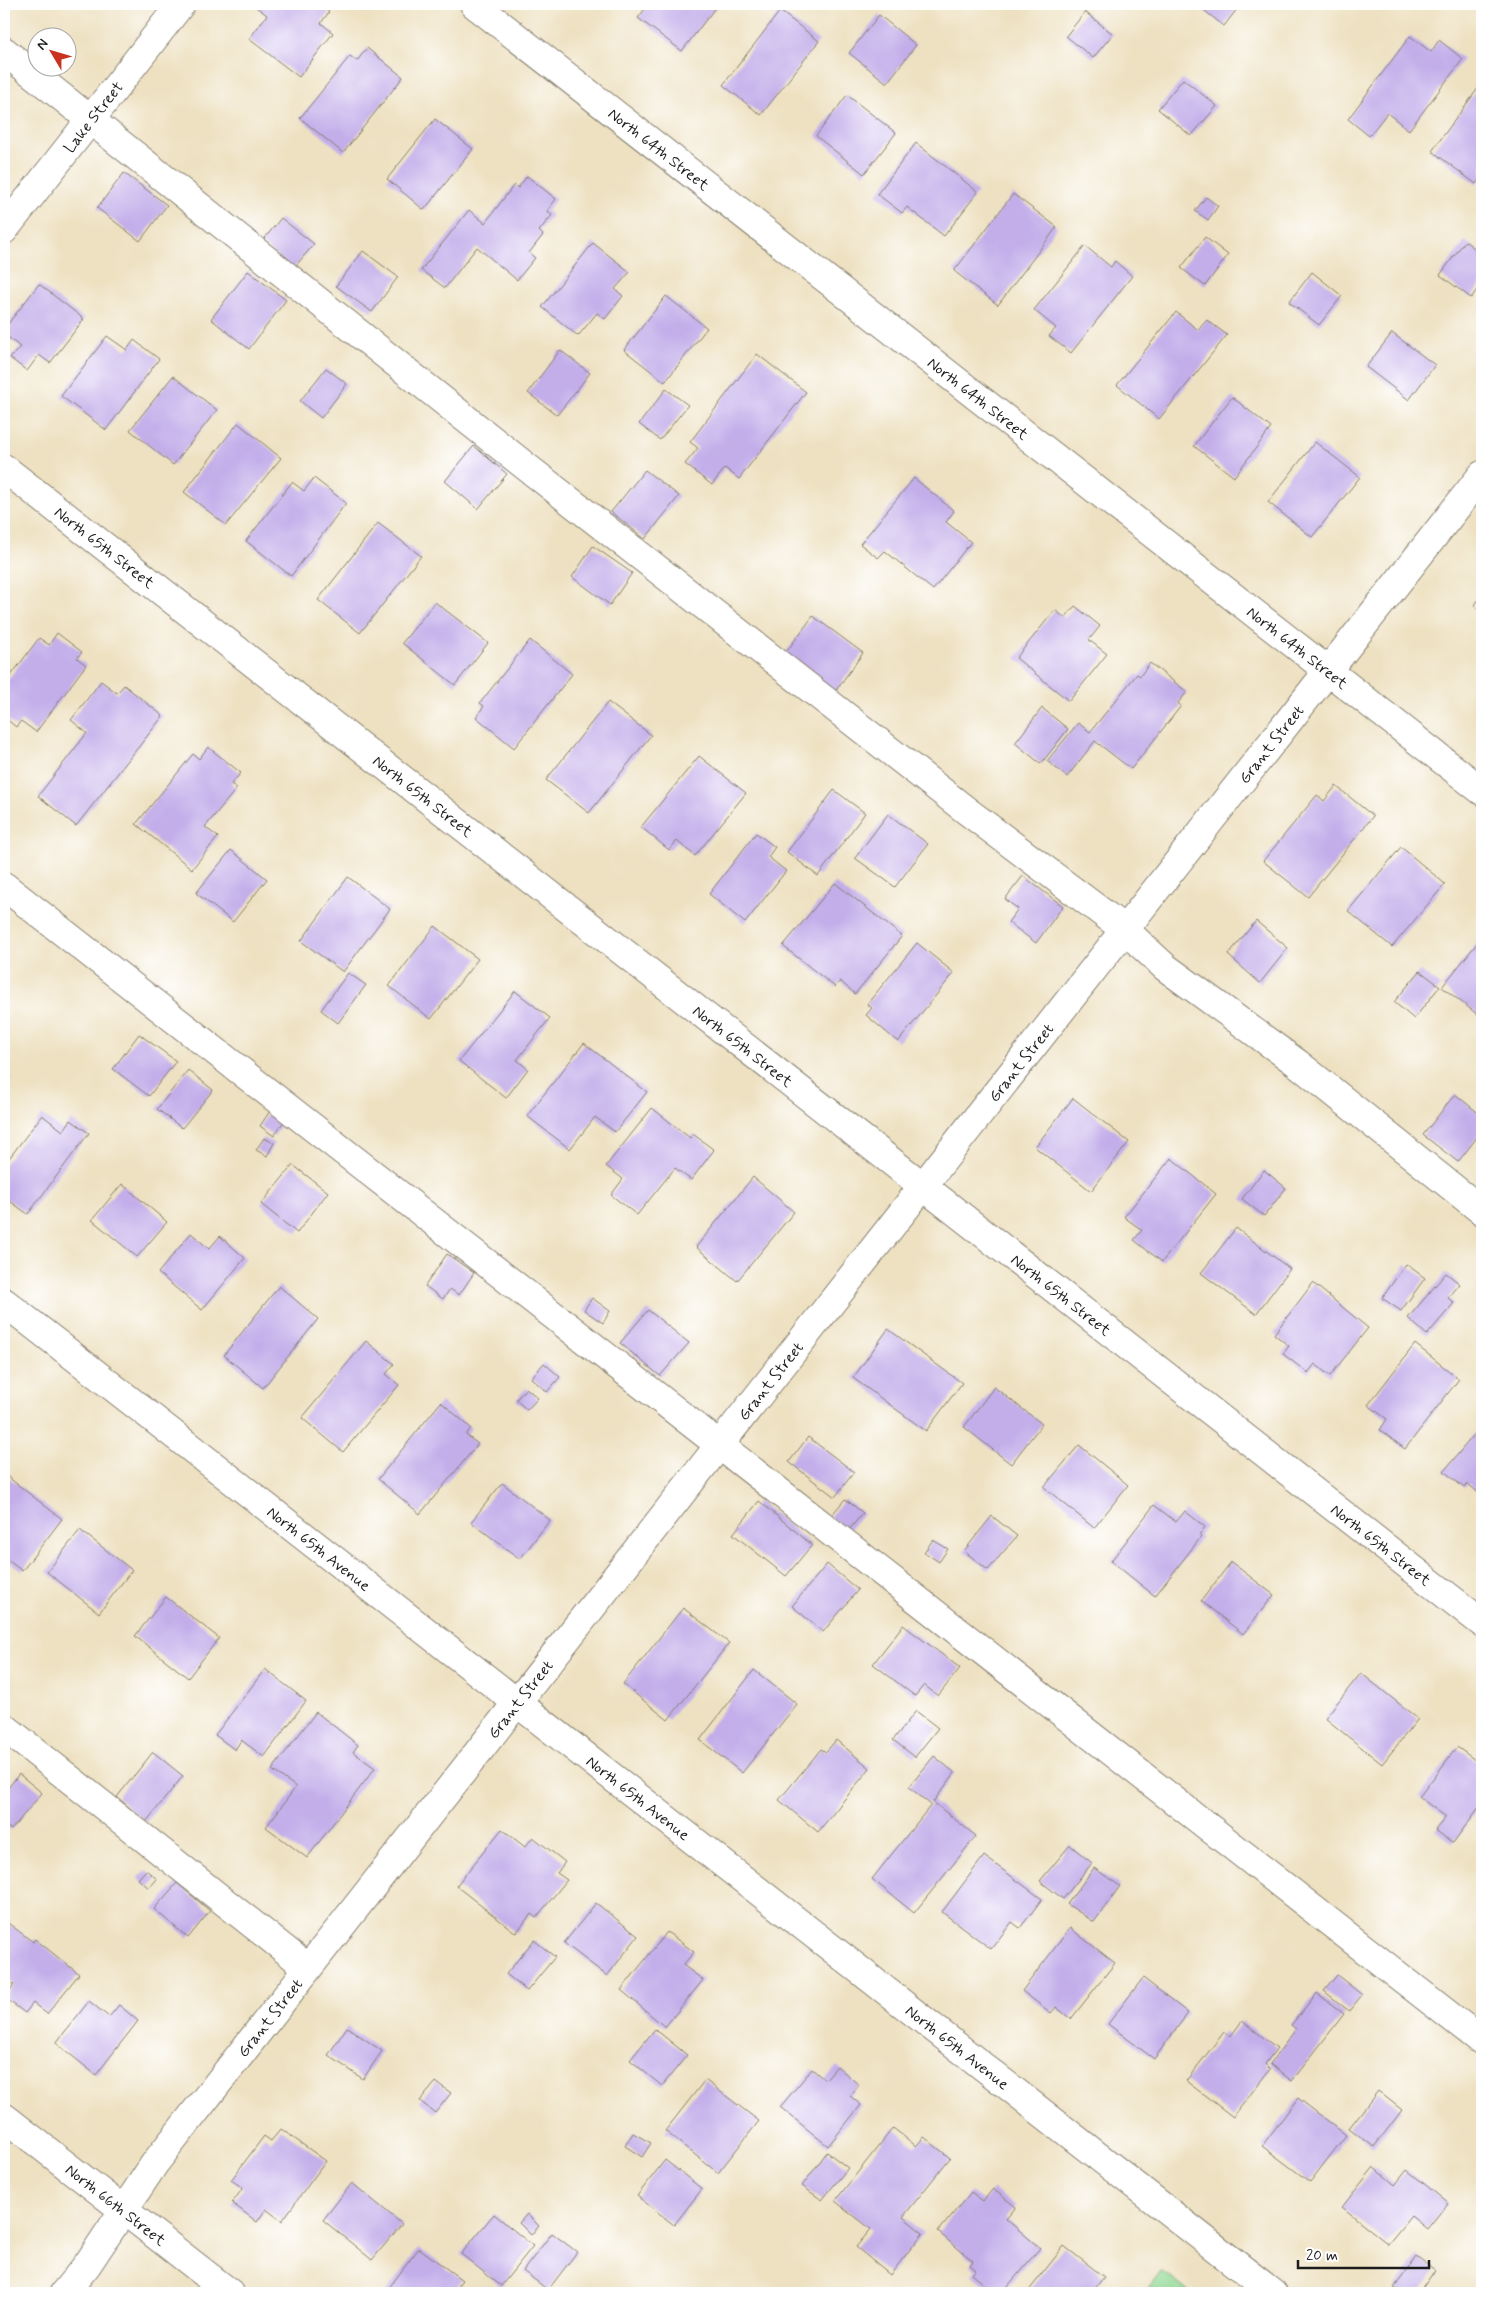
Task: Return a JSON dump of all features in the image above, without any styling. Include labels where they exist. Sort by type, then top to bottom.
[{"type":"street","name":"Lake Street","points":[[4,230],[181,4]]},
{"type":"street","name":"North 64th Street","points":[[474,4],[1482,791]]},
{"type":"street","points":[[4,51],[540,477],[967,811],[1124,929],[1165,967],[1297,1063],[1482,1210]]},
{"type":"street","name":"North 65th Street","points":[[4,468],[1482,1622]]},
{"type":"street","name":"Grant Street","points":[[64,2293],[87,2264],[155,2162],[1482,474]]},
{"type":"street","points":[[4,886],[1482,2041]]},
{"type":"street","name":"North 65th Avenue","points":[[4,1302],[1273,2293]]},
{"type":"street","points":[[4,1727],[308,1968]]},
{"type":"street","name":"North 66th Street","points":[[4,2117],[230,2293]]},
{"type":"green space","points":[[1162,2271],[1190,2293],[1145,2293]]},
{"type":"building","points":[[252,4],[318,4],[329,12],[321,23],[333,33],[299,77],[249,39],[267,15]]},
{"type":"building","points":[[649,4],[718,4],[682,51],[638,18]]},
{"type":"building","points":[[1196,4],[1241,4],[1224,26]]},
{"type":"building","points":[[780,11],[819,41],[761,115],[723,85]]},
{"type":"building","points":[[1085,12],[1113,34],[1093,58],[1066,36]]},
{"type":"building","points":[[879,15],[916,45],[887,83],[849,53]]},
{"type":"building","points":[[1410,36],[1431,52],[1439,40],[1463,59],[1409,130],[1387,113],[1369,136],[1348,119]]},
{"type":"building","points":[[367,48],[403,77],[343,153],[300,118],[350,56],[357,61]]},
{"type":"building","points":[[1183,79],[1217,106],[1191,136],[1158,109]]},
{"type":"building","points":[[1482,83],[1482,176],[1476,184],[1432,151]]},
{"type":"building","points":[[847,95],[896,133],[864,174],[816,136]]},
{"type":"building","points":[[435,119],[473,149],[424,210],[387,179]]},
{"type":"building","points":[[916,143],[978,192],[944,236],[907,207],[902,213],[877,194]]},
{"type":"building","points":[[124,173],[167,205],[140,241],[97,208]]},
{"type":"building","points":[[527,176],[556,199],[547,211],[552,215],[539,231],[543,235],[529,253],[535,258],[517,280],[477,247],[445,288],[421,270],[469,210],[485,223],[514,185],[518,188]]},
{"type":"building","points":[[1013,194],[1057,227],[998,305],[954,271]]},
{"type":"building","points":[[1206,197],[1218,206],[1208,220],[1195,211]]},
{"type":"building","points":[[281,218],[314,244],[293,269],[261,243]]},
{"type":"building","points":[[1205,237],[1228,255],[1205,286],[1181,268]]},
{"type":"building","points":[[1465,241],[1482,254],[1482,283],[1471,298],[1440,275]]},
{"type":"building","points":[[593,243],[630,272],[615,289],[623,296],[605,319],[597,313],[578,336],[542,307]]},
{"type":"building","points":[[1085,246],[1111,267],[1115,261],[1132,276],[1071,353],[1049,336],[1056,328],[1034,310]]},
{"type":"building","points":[[363,251],[398,277],[372,312],[336,286]]},
{"type":"building","points":[[248,271],[286,300],[249,349],[211,319]]},
{"type":"building","points":[[1312,272],[1342,296],[1319,325],[1289,302]]},
{"type":"building","points":[[39,284],[84,319],[50,363],[39,355],[27,371],[10,358],[20,347],[4,334],[4,329]]},
{"type":"building","points":[[666,296],[707,328],[665,382],[624,350]]},
{"type":"building","points":[[1176,312],[1198,330],[1207,320],[1227,335],[1159,419],[1117,385]]},
{"type":"building","points":[[1392,333],[1435,365],[1409,400],[1366,367]]},
{"type":"building","points":[[107,336],[127,350],[134,340],[159,359],[106,430],[61,396]]},
{"type":"building","points":[[560,350],[590,373],[557,415],[528,393]]},
{"type":"building","points":[[757,354],[806,392],[739,479],[725,468],[712,485],[685,464],[698,448],[690,442]]},
{"type":"building","points":[[326,368],[347,384],[321,418],[300,401]]},
{"type":"building","points":[[173,376],[217,410],[173,465],[130,430]]},
{"type":"building","points":[[666,389],[688,405],[660,440],[639,424]]},
{"type":"building","points":[[1232,397],[1271,428],[1234,477],[1194,446]]},
{"type":"building","points":[[238,423],[281,458],[226,525],[184,492]]},
{"type":"building","points":[[1315,442],[1360,477],[1312,537],[1268,502]]},
{"type":"building","points":[[474,446],[507,474],[478,509],[445,481]]},
{"type":"building","points":[[645,470],[679,496],[645,539],[611,512]]},
{"type":"building","points":[[314,478],[346,503],[291,576],[246,541],[292,482],[304,491]]},
{"type":"building","points":[[914,478],[954,511],[946,522],[971,542],[933,590],[885,551],[878,558],[860,544]]},
{"type":"building","points":[[378,523],[421,556],[360,633],[318,600]]},
{"type":"building","points":[[593,546],[632,573],[610,605],[572,577]]},
{"type":"building","points":[[1482,595],[1482,612],[1474,606]]},
{"type":"building","points":[[435,602],[488,643],[455,685],[402,643]]},
{"type":"building","points":[[1075,606],[1100,626],[1089,640],[1107,654],[1069,701],[1016,658],[1055,610],[1065,618]]},
{"type":"building","points":[[4,609],[9,614],[4,620]]},
{"type":"building","points":[[813,616],[863,653],[834,693],[783,656]]},
{"type":"building","points":[[57,633],[82,652],[77,658],[86,665],[36,732],[21,721],[16,727],[4,717],[4,685],[39,638],[49,645]]},
{"type":"building","points":[[530,640],[572,674],[514,748],[476,717],[484,706],[480,703]]},
{"type":"building","points":[[1150,663],[1187,692],[1178,703],[1181,706],[1131,769],[1095,741],[1067,777],[1047,761],[1078,723],[1090,732],[1137,674],[1140,676]]},
{"type":"building","points":[[101,681],[117,693],[124,685],[163,716],[76,826],[38,796],[87,733],[71,720]]},
{"type":"building","points":[[608,702],[651,735],[589,813],[546,780]]},
{"type":"building","points":[[1042,708],[1068,729],[1041,764],[1015,743]]},
{"type":"building","points":[[208,747],[241,773],[231,784],[237,788],[205,827],[218,837],[192,869],[136,824],[193,754],[199,759]]},
{"type":"building","points":[[699,756],[746,793],[695,856],[677,841],[669,850],[641,827]]},
{"type":"building","points":[[1336,786],[1373,816],[1308,897],[1263,861],[1317,795],[1324,801]]},
{"type":"building","points":[[834,790],[865,813],[818,876],[787,852]]},
{"type":"building","points":[[888,814],[928,844],[895,887],[855,858]]},
{"type":"building","points":[[756,833],[775,847],[768,857],[786,871],[745,923],[709,894]]},
{"type":"building","points":[[1401,847],[1445,884],[1392,947],[1348,911]]},
{"type":"building","points":[[231,850],[267,879],[233,922],[196,893]]},
{"type":"building","points":[[1023,876],[1063,906],[1036,943],[1008,922],[1018,909],[1005,899]]},
{"type":"building","points":[[348,877],[390,909],[343,972],[301,941]]},
{"type":"building","points":[[835,883],[902,936],[855,994],[840,981],[835,987],[783,946]]},
{"type":"building","points":[[1256,921],[1288,948],[1260,983],[1228,955]]},
{"type":"building","points":[[435,926],[478,959],[431,1019],[389,986]]},
{"type":"building","points":[[1482,937],[1482,1018],[1442,987]]},
{"type":"building","points":[[917,943],[954,973],[898,1042],[866,1015],[872,1008],[867,1004]]},
{"type":"building","points":[[1420,971],[1440,986],[1414,1019],[1394,1002]]},
{"type":"building","points":[[348,973],[366,985],[338,1023],[321,1010]]},
{"type":"building","points":[[515,991],[550,1018],[517,1060],[528,1069],[506,1098],[459,1061]]},
{"type":"building","points":[[139,1034],[176,1061],[149,1096],[113,1069]]},
{"type":"building","points":[[584,1043],[647,1092],[615,1132],[595,1117],[570,1149],[527,1116]]},
{"type":"building","points":[[188,1070],[213,1090],[182,1128],[157,1109]]},
{"type":"building","points":[[4,1071],[11,1077],[4,1087]]},
{"type":"building","points":[[1455,1094],[1482,1116],[1482,1131],[1458,1162],[1423,1135]]},
{"type":"building","points":[[1073,1098],[1129,1142],[1091,1191],[1035,1147]]},
{"type":"building","points":[[272,1108],[286,1118],[274,1136],[260,1126]]},
{"type":"building","points":[[652,1108],[690,1138],[693,1134],[714,1150],[691,1180],[675,1168],[637,1215],[611,1195],[623,1179],[606,1166]]},
{"type":"building","points":[[42,1115],[63,1131],[71,1120],[89,1133],[28,1214],[4,1197],[4,1165]]},
{"type":"building","points":[[264,1138],[274,1143],[267,1156],[256,1150]]},
{"type":"building","points":[[1171,1158],[1216,1194],[1162,1262],[1134,1240],[1142,1230],[1124,1217]]},
{"type":"building","points":[[293,1165],[328,1192],[297,1233],[261,1204]]},
{"type":"building","points":[[1264,1170],[1286,1188],[1264,1216],[1242,1199]]},
{"type":"building","points":[[753,1177],[794,1212],[737,1281],[696,1247]]},
{"type":"building","points":[[122,1184],[167,1222],[137,1257],[92,1220]]},
{"type":"building","points":[[1236,1228],[1290,1269],[1256,1314],[1201,1273]]},
{"type":"building","points":[[191,1233],[209,1249],[220,1236],[245,1258],[202,1310],[158,1273]]},
{"type":"building","points":[[447,1254],[474,1273],[459,1295],[450,1289],[443,1299],[425,1286]]},
{"type":"building","points":[[1406,1264],[1425,1278],[1401,1311],[1382,1298]]},
{"type":"building","points":[[1446,1273],[1460,1284],[1448,1298],[1454,1303],[1427,1335],[1408,1318]]},
{"type":"building","points":[[1313,1283],[1368,1328],[1330,1376],[1315,1364],[1308,1373],[1283,1354],[1289,1346],[1274,1334]]},
{"type":"building","points":[[279,1286],[318,1319],[263,1388],[224,1355]]},
{"type":"building","points":[[592,1298],[610,1311],[603,1323],[584,1310]]},
{"type":"building","points":[[648,1310],[689,1343],[660,1376],[620,1343]]},
{"type":"building","points":[[888,1329],[962,1383],[926,1431],[853,1378]]},
{"type":"building","points":[[366,1341],[394,1364],[386,1374],[399,1385],[343,1452],[302,1418]]},
{"type":"building","points":[[1415,1344],[1459,1379],[1405,1449],[1380,1430],[1387,1419],[1368,1405]]},
{"type":"building","points":[[544,1363],[560,1377],[547,1392],[531,1378]]},
{"type":"building","points":[[994,1387],[1042,1424],[1011,1464],[964,1427]]},
{"type":"building","points":[[526,1388],[538,1398],[527,1410],[516,1400]]},
{"type":"building","points":[[441,1402],[471,1428],[466,1435],[478,1444],[420,1514],[378,1479]]},
{"type":"building","points":[[1482,1425],[1482,1496],[1468,1484],[1464,1488],[1444,1471]]},
{"type":"building","points":[[808,1437],[854,1472],[835,1497],[789,1462]]},
{"type":"building","points":[[1079,1445],[1128,1485],[1094,1528],[1044,1487]]},
{"type":"building","points":[[4,1474],[62,1519],[22,1571],[4,1557]]},
{"type":"building","points":[[502,1483],[550,1520],[520,1559],[471,1522]]},
{"type":"building","points":[[845,1499],[863,1513],[848,1531],[830,1517]]},
{"type":"building","points":[[759,1501],[812,1545],[786,1576],[733,1534]]},
{"type":"building","points":[[1154,1505],[1176,1522],[1185,1511],[1205,1527],[1199,1535],[1201,1537],[1155,1596],[1111,1561]]},
{"type":"building","points":[[992,1516],[1017,1536],[988,1570],[964,1551]]},
{"type":"building","points":[[80,1530],[132,1570],[99,1613],[47,1572]]},
{"type":"building","points":[[933,1540],[948,1549],[939,1562],[924,1552]]},
{"type":"building","points":[[1231,1562],[1274,1595],[1243,1634],[1201,1601]]},
{"type":"building","points":[[827,1564],[858,1590],[823,1632],[792,1606]]},
{"type":"building","points":[[166,1597],[219,1638],[188,1678],[135,1636]]},
{"type":"building","points":[[683,1608],[729,1643],[668,1720],[623,1684]]},
{"type":"building","points":[[903,1625],[960,1668],[938,1696],[924,1685],[915,1696],[873,1664]]},
{"type":"building","points":[[265,1669],[306,1701],[264,1757],[241,1740],[235,1750],[215,1735]]},
{"type":"building","points":[[754,1670],[797,1704],[742,1773],[700,1740]]},
{"type":"building","points":[[1361,1673],[1418,1719],[1382,1764],[1325,1718]]},
{"type":"building","points":[[916,1711],[938,1728],[915,1757],[893,1740]]},
{"type":"building","points":[[316,1712],[358,1745],[353,1752],[375,1768],[307,1858],[266,1827],[296,1787],[272,1770]]},
{"type":"building","points":[[836,1740],[870,1768],[818,1832],[779,1800],[821,1749],[826,1752]]},
{"type":"building","points":[[1457,1747],[1482,1765],[1482,1803],[1453,1843],[1435,1830],[1446,1817],[1419,1797]]},
{"type":"building","points":[[153,1752],[183,1776],[146,1822],[117,1797]]},
{"type":"building","points":[[934,1756],[955,1773],[933,1802],[976,1836],[914,1913],[872,1879],[931,1805],[909,1787]]},
{"type":"building","points":[[19,1774],[42,1793],[11,1830],[4,1824],[4,1793]]},
{"type":"building","points":[[502,1829],[525,1847],[533,1837],[565,1862],[557,1873],[567,1880],[536,1918],[531,1914],[516,1933],[456,1886]]},
{"type":"building","points":[[1070,1845],[1092,1863],[1063,1899],[1040,1881]]},
{"type":"building","points":[[984,1856],[1042,1899],[1020,1928],[1012,1922],[991,1949],[942,1912]]},
{"type":"building","points":[[1094,1868],[1120,1886],[1094,1922],[1067,1904]]},
{"type":"building","points":[[146,1870],[157,1879],[149,1888],[138,1879]]},
{"type":"building","points":[[177,1883],[210,1911],[188,1938],[154,1909]]},
{"type":"building","points":[[596,1903],[638,1936],[607,1976],[564,1943]]},
{"type":"building","points":[[8,1923],[33,1942],[35,1939],[79,1974],[47,2014],[33,2003],[25,2013],[4,1997],[14,1985],[4,1976],[4,1969],[8,1964],[4,1961],[4,1929]]},
{"type":"building","points":[[1070,1928],[1115,1963],[1071,2019],[1056,2007],[1051,2013],[1022,1991]]},
{"type":"building","points":[[667,1932],[694,1952],[683,1965],[703,1980],[665,2027],[621,1990]]},
{"type":"building","points":[[534,1940],[555,1957],[527,1991],[506,1974]]},
{"type":"building","points":[[1337,1975],[1362,1995],[1349,2011],[1324,1991]]},
{"type":"building","points":[[1143,1978],[1188,2013],[1154,2059],[1108,2024]]},
{"type":"building","points":[[1317,1993],[1344,2014],[1292,2081],[1270,2064],[1296,2029],[1291,2025]]},
{"type":"building","points":[[89,2001],[109,2017],[119,2005],[138,2021],[96,2075],[56,2043]]},
{"type":"building","points":[[1242,2021],[1277,2048],[1265,2064],[1270,2069],[1233,2117],[1186,2081],[1224,2032],[1230,2037]]},
{"type":"building","points":[[347,2027],[382,2051],[363,2079],[328,2055]]},
{"type":"building","points":[[655,2029],[687,2055],[662,2086],[630,2060]]},
{"type":"building","points":[[837,2066],[859,2085],[850,2096],[861,2105],[828,2146],[780,2107],[812,2069],[825,2080]]},
{"type":"building","points":[[705,2080],[759,2121],[718,2173],[665,2131]]},
{"type":"building","points":[[436,2082],[451,2093],[435,2113],[420,2101]]},
{"type":"building","points":[[1378,2091],[1402,2110],[1374,2147],[1349,2128]]},
{"type":"building","points":[[1298,2098],[1346,2135],[1310,2182],[1262,2146]]},
{"type":"building","points":[[893,2128],[916,2146],[924,2137],[950,2158],[903,2217],[923,2233],[890,2275],[856,2247],[871,2229],[835,2201]]},
{"type":"building","points":[[281,2129],[326,2161],[282,2221],[266,2209],[257,2222],[232,2203],[243,2188],[231,2180],[264,2136],[271,2141]]},
{"type":"building","points":[[633,2133],[651,2143],[642,2157],[625,2146]]},
{"type":"building","points":[[827,2152],[848,2168],[822,2200],[802,2186]]},
{"type":"building","points":[[665,2160],[702,2189],[674,2225],[637,2196]]},
{"type":"building","points":[[1374,2167],[1395,2185],[1407,2170],[1448,2203],[1427,2229],[1411,2216],[1388,2244],[1342,2207]]},
{"type":"building","points":[[352,2183],[402,2224],[372,2260],[323,2220]]},
{"type":"building","points":[[993,2189],[1016,2207],[1006,2219],[1040,2248],[1002,2293],[995,2293],[972,2274],[976,2270],[970,2265],[973,2261],[938,2232],[971,2192],[983,2201]]},
{"type":"building","points":[[494,2214],[533,2246],[501,2286],[461,2254]]},
{"type":"building","points":[[527,2214],[539,2226],[531,2235],[519,2223]]},
{"type":"building","points":[[552,2233],[577,2252],[548,2290],[523,2271]]},
{"type":"building","points":[[1064,2246],[1104,2277],[1091,2293],[1027,2293]]},
{"type":"building","points":[[419,2248],[462,2280],[452,2293],[385,2293]]},
{"type":"building","points":[[1417,2257],[1435,2270],[1419,2293],[1401,2293],[1394,2288]]}]
